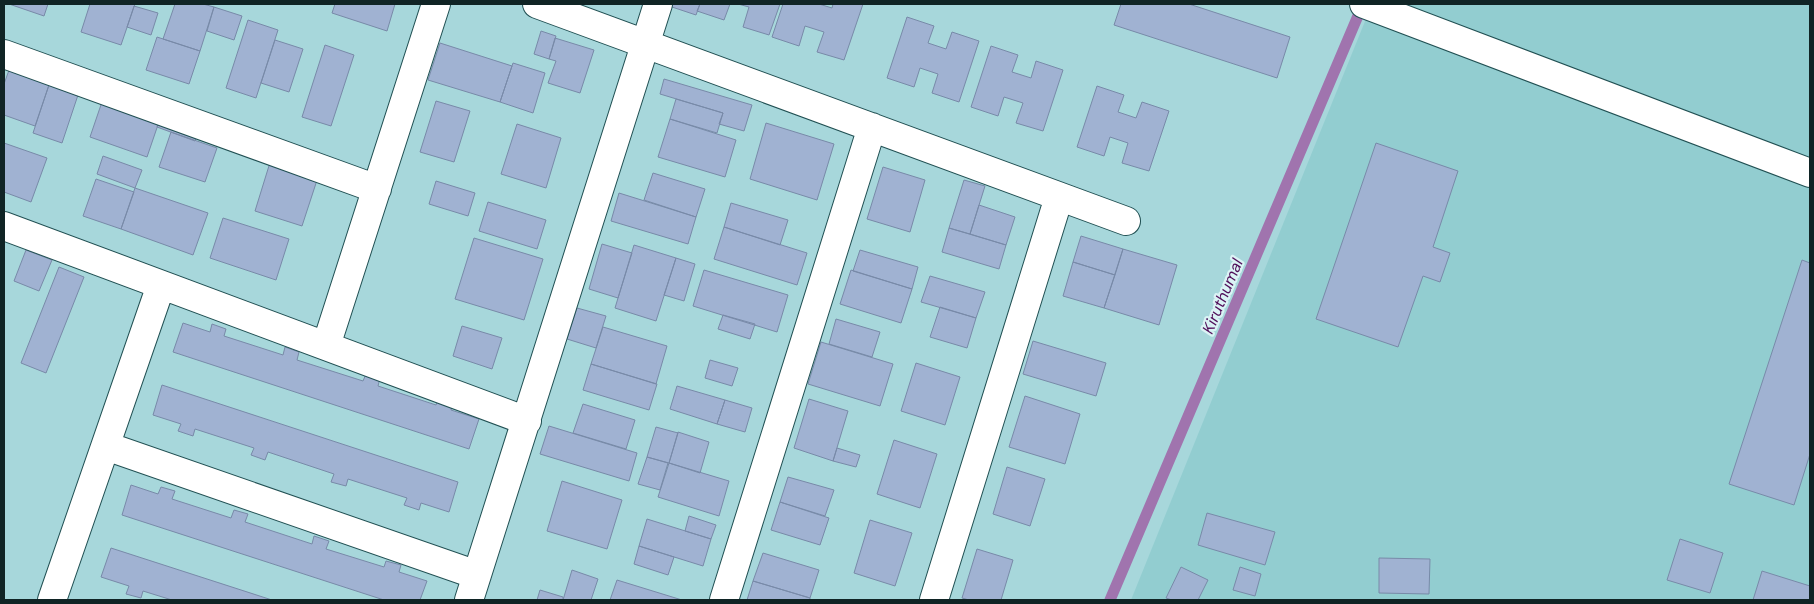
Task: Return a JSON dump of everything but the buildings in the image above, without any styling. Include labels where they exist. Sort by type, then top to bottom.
[{"type":"street","points":[[326,346],[436,4]]},
{"type":"street","points":[[538,4],[1126,221]]},
{"type":"street","points":[[106,446],[473,588],[658,4]]},
{"type":"street","points":[[1364,4],[1400,16],[1810,173]]},
{"type":"street","points":[[4,54],[377,189]]},
{"type":"street","points":[[724,600],[872,127]]},
{"type":"street","points":[[934,600],[1059,197]]},
{"type":"street","points":[[4,226],[527,421]]},
{"type":"street","points":[[52,600],[161,285]]},
{"type":"shaded area","points":[[1372,4],[1810,4],[1810,600],[1131,600]]},
{"type":"waterway","name":"Kiruthumal","points":[[1110,600],[1363,4]]}]
